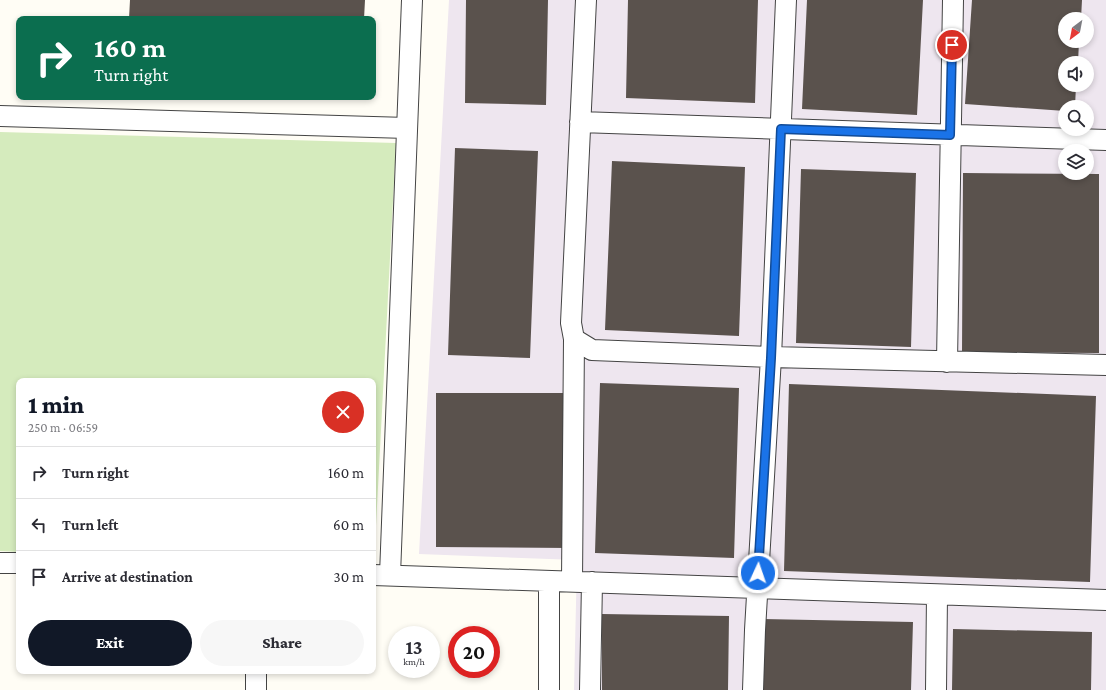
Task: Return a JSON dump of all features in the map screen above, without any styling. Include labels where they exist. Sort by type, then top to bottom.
[{"type":"street","points":[[412,0],[407,128],[382,575],[1106,600]]},
{"type":"street","points":[[572,581],[574,339],[571,323],[586,0]]},
{"type":"street","points":[[753,690],[757,588],[771,358],[786,0]]},
{"type":"street","points":[[947,362],[952,0]]},
{"type":"street","points":[[0,116],[407,128]]},
{"type":"street","points":[[580,122],[1106,140]]},
{"type":"street","points":[[574,339],[592,350],[771,358],[1106,365]]},
{"type":"street","points":[[0,563],[16,563]]},
{"type":"street","points":[[549,581],[549,690]]},
{"type":"street","points":[[590,690],[592,582]]},
{"type":"street","points":[[936,690],[937,594]]},
{"type":"street","points":[[256,674],[256,690]]},
{"type":"shaded area","points":[[449,0],[1106,0],[1106,690],[574,690],[577,560],[419,554]]},
{"type":"green space","points":[[0,132],[396,143],[376,526],[376,378],[16,378],[16,552],[0,551]]},
{"type":"building","points":[[130,0],[365,0],[364,16],[129,16]]},
{"type":"building","points":[[466,0],[548,0],[546,105],[465,103]]},
{"type":"building","points":[[628,0],[758,0],[755,103],[626,98]]},
{"type":"building","points":[[807,0],[923,0],[917,115],[802,109]]},
{"type":"building","points":[[972,0],[1082,0],[1081,12],[1058,12],[1058,48],[1079,48],[1078,56],[1058,56],[1058,92],[1076,92],[1075,100],[1058,100],[1058,111],[965,104]]},
{"type":"building","points":[[455,148],[538,151],[530,358],[448,355]]},
{"type":"building","points":[[612,161],[745,167],[739,336],[605,330]]},
{"type":"building","points":[[801,169],[916,173],[911,347],[796,343]]},
{"type":"building","points":[[963,173],[1058,174],[1058,180],[1094,180],[1094,174],[1099,174],[1099,353],[962,352]]},
{"type":"building","points":[[600,383],[739,388],[734,558],[595,553]]},
{"type":"building","points":[[789,384],[1096,396],[1090,582],[784,571]]},
{"type":"building","points":[[436,393],[570,393],[570,548],[436,547]]},
{"type":"building","points":[[602,614],[729,616],[728,690],[602,690]]},
{"type":"building","points":[[763,619],[913,622],[911,690],[762,690]]},
{"type":"building","points":[[953,629],[1092,632],[1091,690],[952,690]]},
{"type":"route","points":[[758,573],[771,358],[781,129],[950,135],[952,45]]}]
